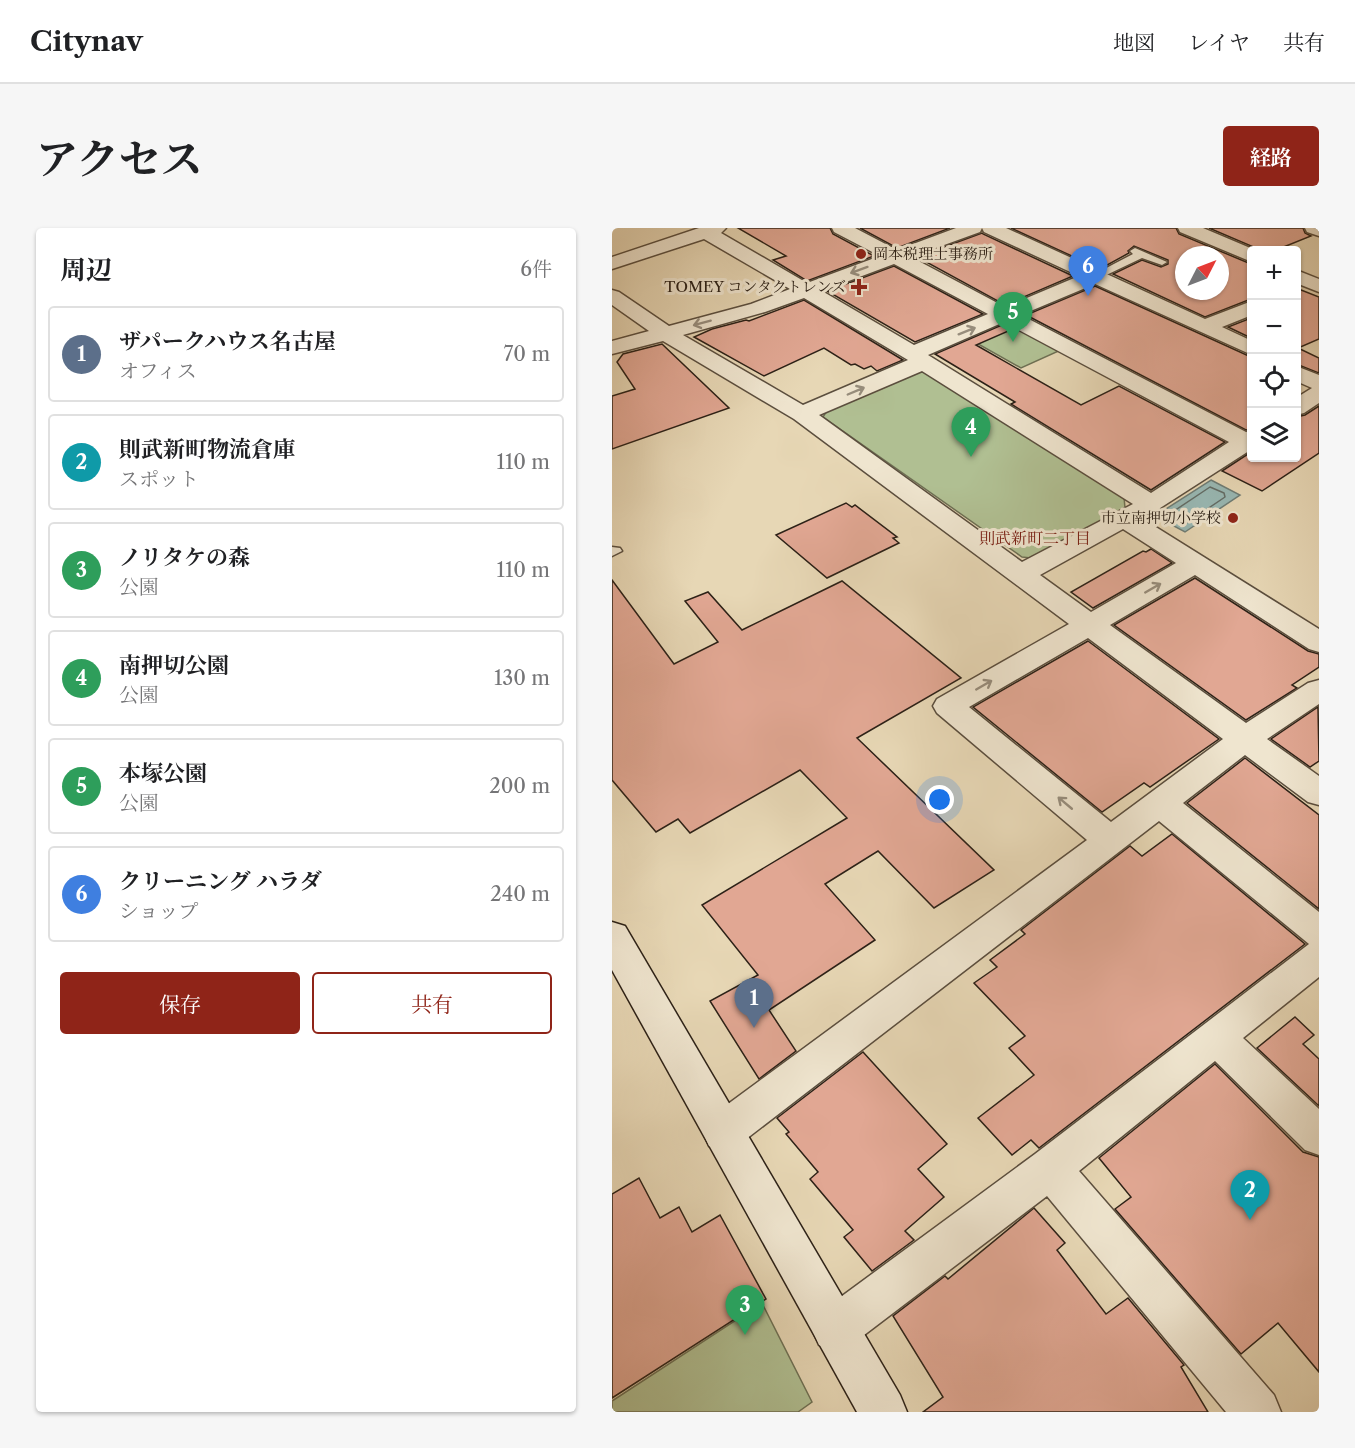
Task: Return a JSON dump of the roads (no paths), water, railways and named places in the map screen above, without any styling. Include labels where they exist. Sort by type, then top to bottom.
[{"type":"street","points":[[841,228],[1247,439]]},
{"type":"street","points":[[612,348],[758,308],[973,228]]},
{"type":"street","points":[[991,228],[1207,326],[1247,347]]},
{"type":"street","points":[[1187,228],[1247,254]]},
{"type":"street","points":[[1314,228],[1319,230]]},
{"type":"street","points":[[612,263],[711,230],[1151,504]]},
{"type":"street","points":[[802,414],[1006,315],[1096,276]]},
{"type":"street","points":[[612,296],[664,333],[802,414],[1319,793]]},
{"type":"street","points":[[1207,326],[1247,309]]},
{"type":"street","points":[[1301,374],[1319,383]]},
{"type":"street","points":[[1301,405],[1319,393]]},
{"type":"street","points":[[1021,574],[1151,504],[1247,441]]},
{"type":"street","points":[[1125,519],[1319,642]]},
{"type":"street","points":[[1110,840],[948,706],[1195,564]]},
{"type":"street","points":[[723,1132],[1246,738],[1319,690]]},
{"type":"street","points":[[1160,803],[1319,933]]},
{"type":"street","points":[[612,937],[883,1412]]},
{"type":"street","points":[[835,1329],[1050,1168],[1319,956]]},
{"type":"street","points":[[1216,1036],[1319,1136]]},
{"type":"street","points":[[1050,1168],[1257,1412]]},
{"type":"lane","points":[[1096,276],[1139,252],[1162,262]]},
{"type":"water","points":[[1211,480],[1240,495],[1185,532],[1155,516]]},
{"type":"place","name":"岡本税理士事務所","points":[[861,254]]},
{"type":"place","name":"TOMEY コンタクトレンズ","points":[[859,287]]},
{"type":"place","name":"クリーニング ハラダ","points":[[1088,296]]},
{"type":"place","name":"本塚公園","points":[[1013,342]]},
{"type":"place","name":"南押切公園","points":[[971,457]]},
{"type":"place","name":"市立南押切小学校","points":[[1233,518]]},
{"type":"place","name":"ザパークハウス名古屋","points":[[754,1028]]},
{"type":"place","name":"則武新町物流倉庫","points":[[1250,1220]]},
{"type":"place","name":"ノリタケの森","points":[[745,1335]]},
{"type":"district","name":"則武新町二丁目","points":[[1035,538]]}]
